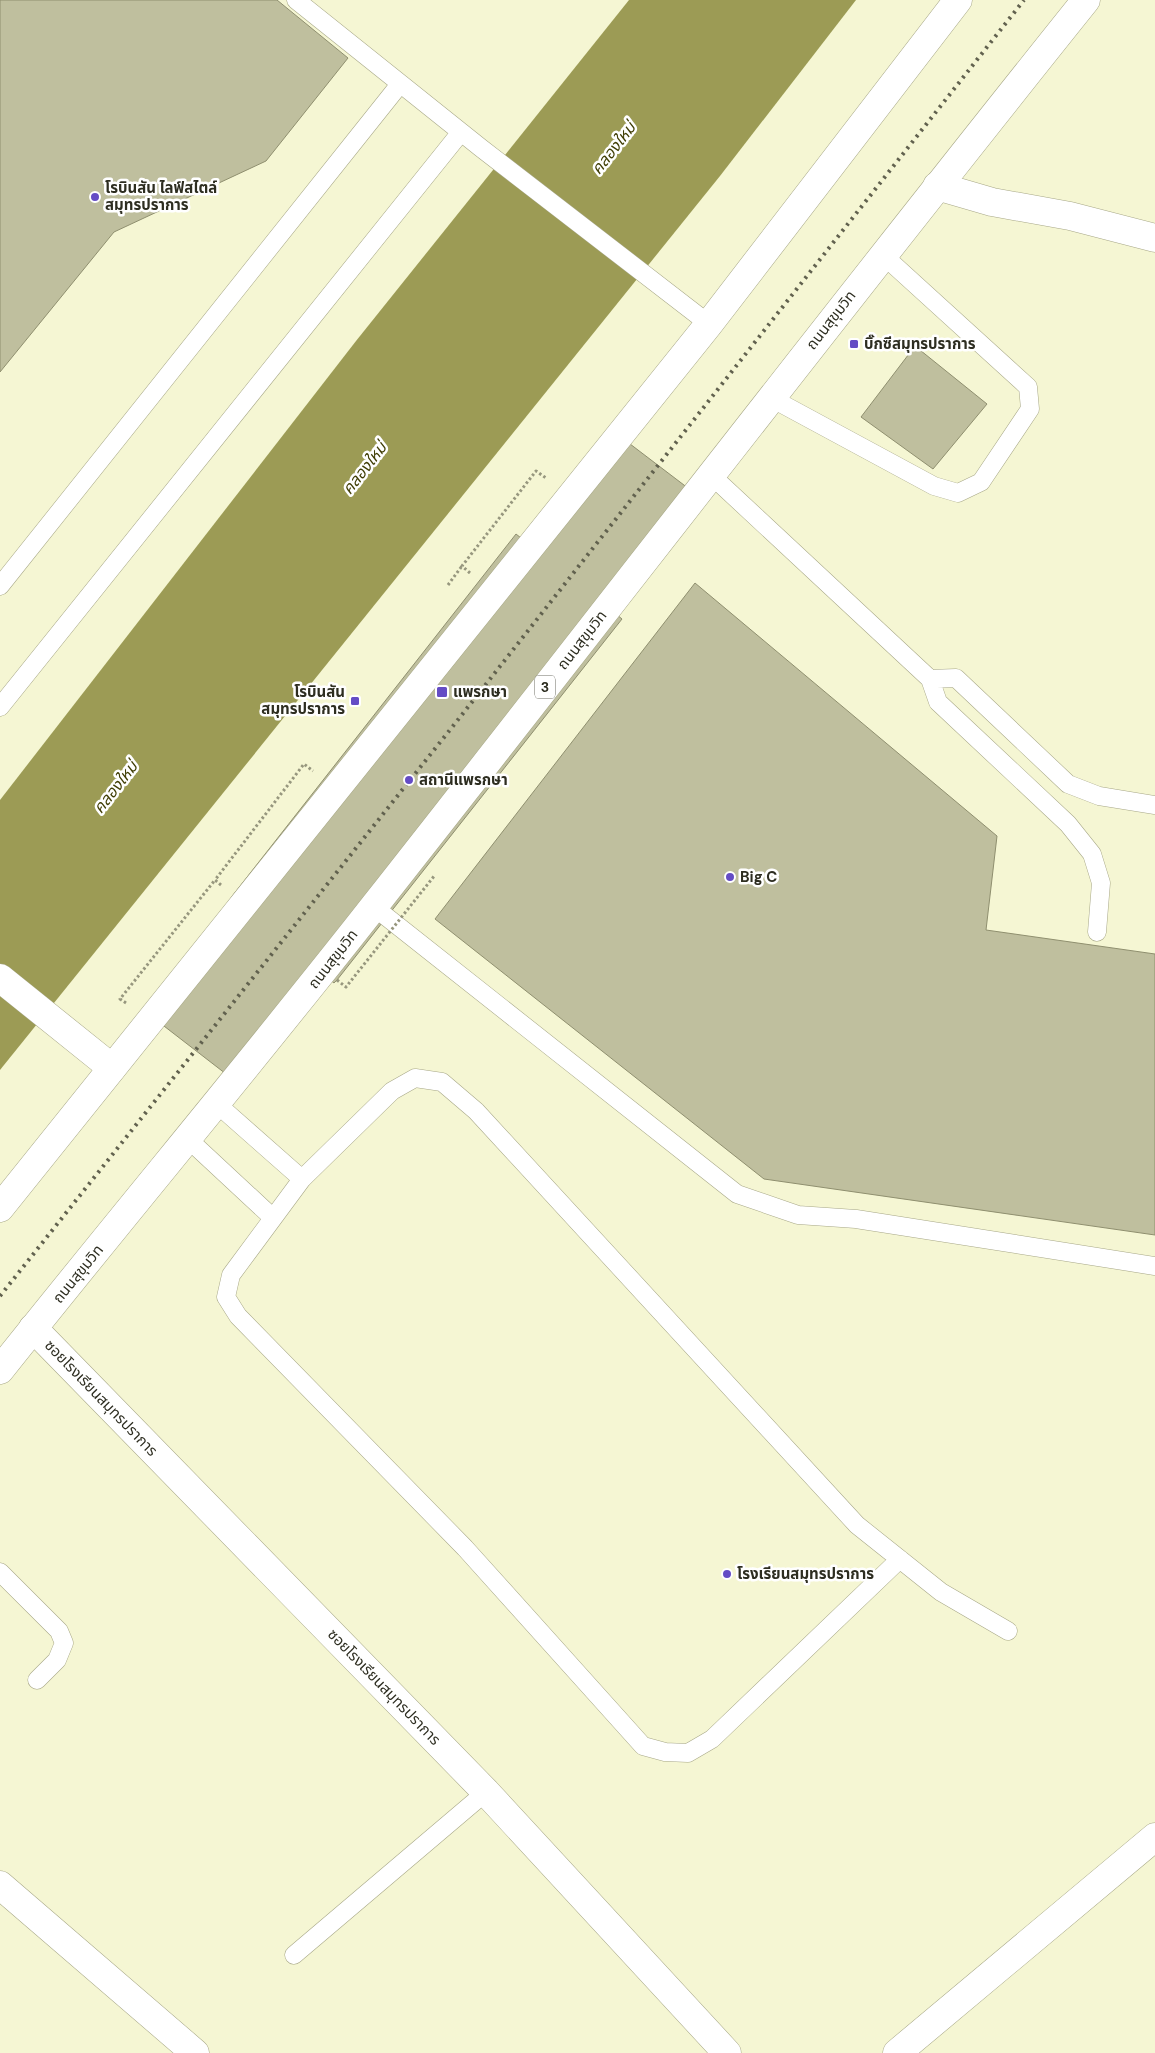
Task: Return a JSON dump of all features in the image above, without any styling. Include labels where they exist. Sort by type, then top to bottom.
[{"type":"main road","points":[[3,1196],[112,1068],[709,324],[958,0]]},
{"type":"main road","name":"ถนนสุขุมวิท","points":[[0,1370],[188,1140],[374,907],[936,186],[1086,0]]},
{"type":"main road","points":[[936,186],[992,202],[1070,216],[1155,238]]},
{"type":"main road","points":[[0,978],[112,1068]]},
{"type":"main road","name":"ซอยโรงเรียนสมุทรปราการ","points":[[33,1328],[486,1792],[727,2053]]},
{"type":"main road","points":[[897,2053],[1155,1837]]},
{"type":"main road","points":[[0,1885],[195,2053]]},
{"type":"lane","points":[[296,0],[662,290],[709,324]]},
{"type":"lane","points":[[0,586],[400,84]]},
{"type":"lane","points":[[0,707],[461,132]]},
{"type":"lane","points":[[770,398],[934,486],[958,493],[981,482],[1030,409],[1028,387],[1015,373],[882,255]]},
{"type":"lane","points":[[711,475],[930,679],[938,702],[1068,824],[1092,854],[1101,883],[1097,932]]},
{"type":"lane","points":[[930,679],[956,678],[1068,784],[1099,796],[1155,805]]},
{"type":"lane","points":[[374,907],[737,1194],[798,1215],[856,1219],[1155,1266]]},
{"type":"lane","points":[[900,1559],[712,1739],[688,1753],[665,1752],[643,1746],[465,1548],[238,1316],[226,1296],[232,1276],[302,1179],[392,1091],[415,1078],[442,1082],[476,1111],[857,1524],[942,1592],[1008,1631]]},
{"type":"lane","points":[[217,1104],[302,1179]]},
{"type":"lane","points":[[188,1140],[273,1218]]},
{"type":"lane","points":[[0,1572],[59,1630],[64,1643],[57,1660],[37,1680]]},
{"type":"lane","points":[[294,1955],[486,1792]]},
{"type":"path","points":[[448,585],[519,493]]},
{"type":"path","points":[[462,566],[474,576]]},
{"type":"path","points":[[224,868],[280,794]]},
{"type":"path","points":[[337,980],[346,987],[435,875]]},
{"type":"path","points":[[145,967],[214,880]]},
{"type":"water","name":"คลองใหม่","points":[[629,0],[856,0],[720,176],[0,1070],[0,800],[356,341]]},
{"type":"building","name":"โรบินสัน ไลฟ์สไตล์ สมุทรปราการ","points":[[0,0],[277,0],[348,58],[266,161],[114,232],[0,372]]},
{"type":"building","points":[[915,346],[987,404],[933,469],[861,417]]},
{"type":"building","name":"สถานีแพรกษา","points":[[613,431],[701,498],[610,609],[622,619],[337,980],[334,983],[324,975],[239,1084],[151,1016],[233,895],[516,534],[526,542]]},
{"type":"building","name":"Big C","points":[[695,583],[997,836],[986,930],[1155,954],[1155,1235],[764,1179],[435,919]]},
{"type":"railway","points":[[0,1296],[457,721],[1024,0]]},
{"type":"place","name":"โรบินสัน ไลฟ์สไตล์ สมุทรปราการ","points":[[95,197]]},
{"type":"place","name":"บิ๊กซีสมุทรปราการ","points":[[854,344]]},
{"type":"place","name":"แพรกษา","points":[[442,692]]},
{"type":"place","name":"โรบินสัน สมุทรปราการ","points":[[355,701]]},
{"type":"place","name":"สถานีแพรกษา","points":[[409,780]]},
{"type":"place","name":"Big C","points":[[730,877]]},
{"type":"place","name":"โรงเรียนสมุทรปราการ","points":[[727,1574]]}]
